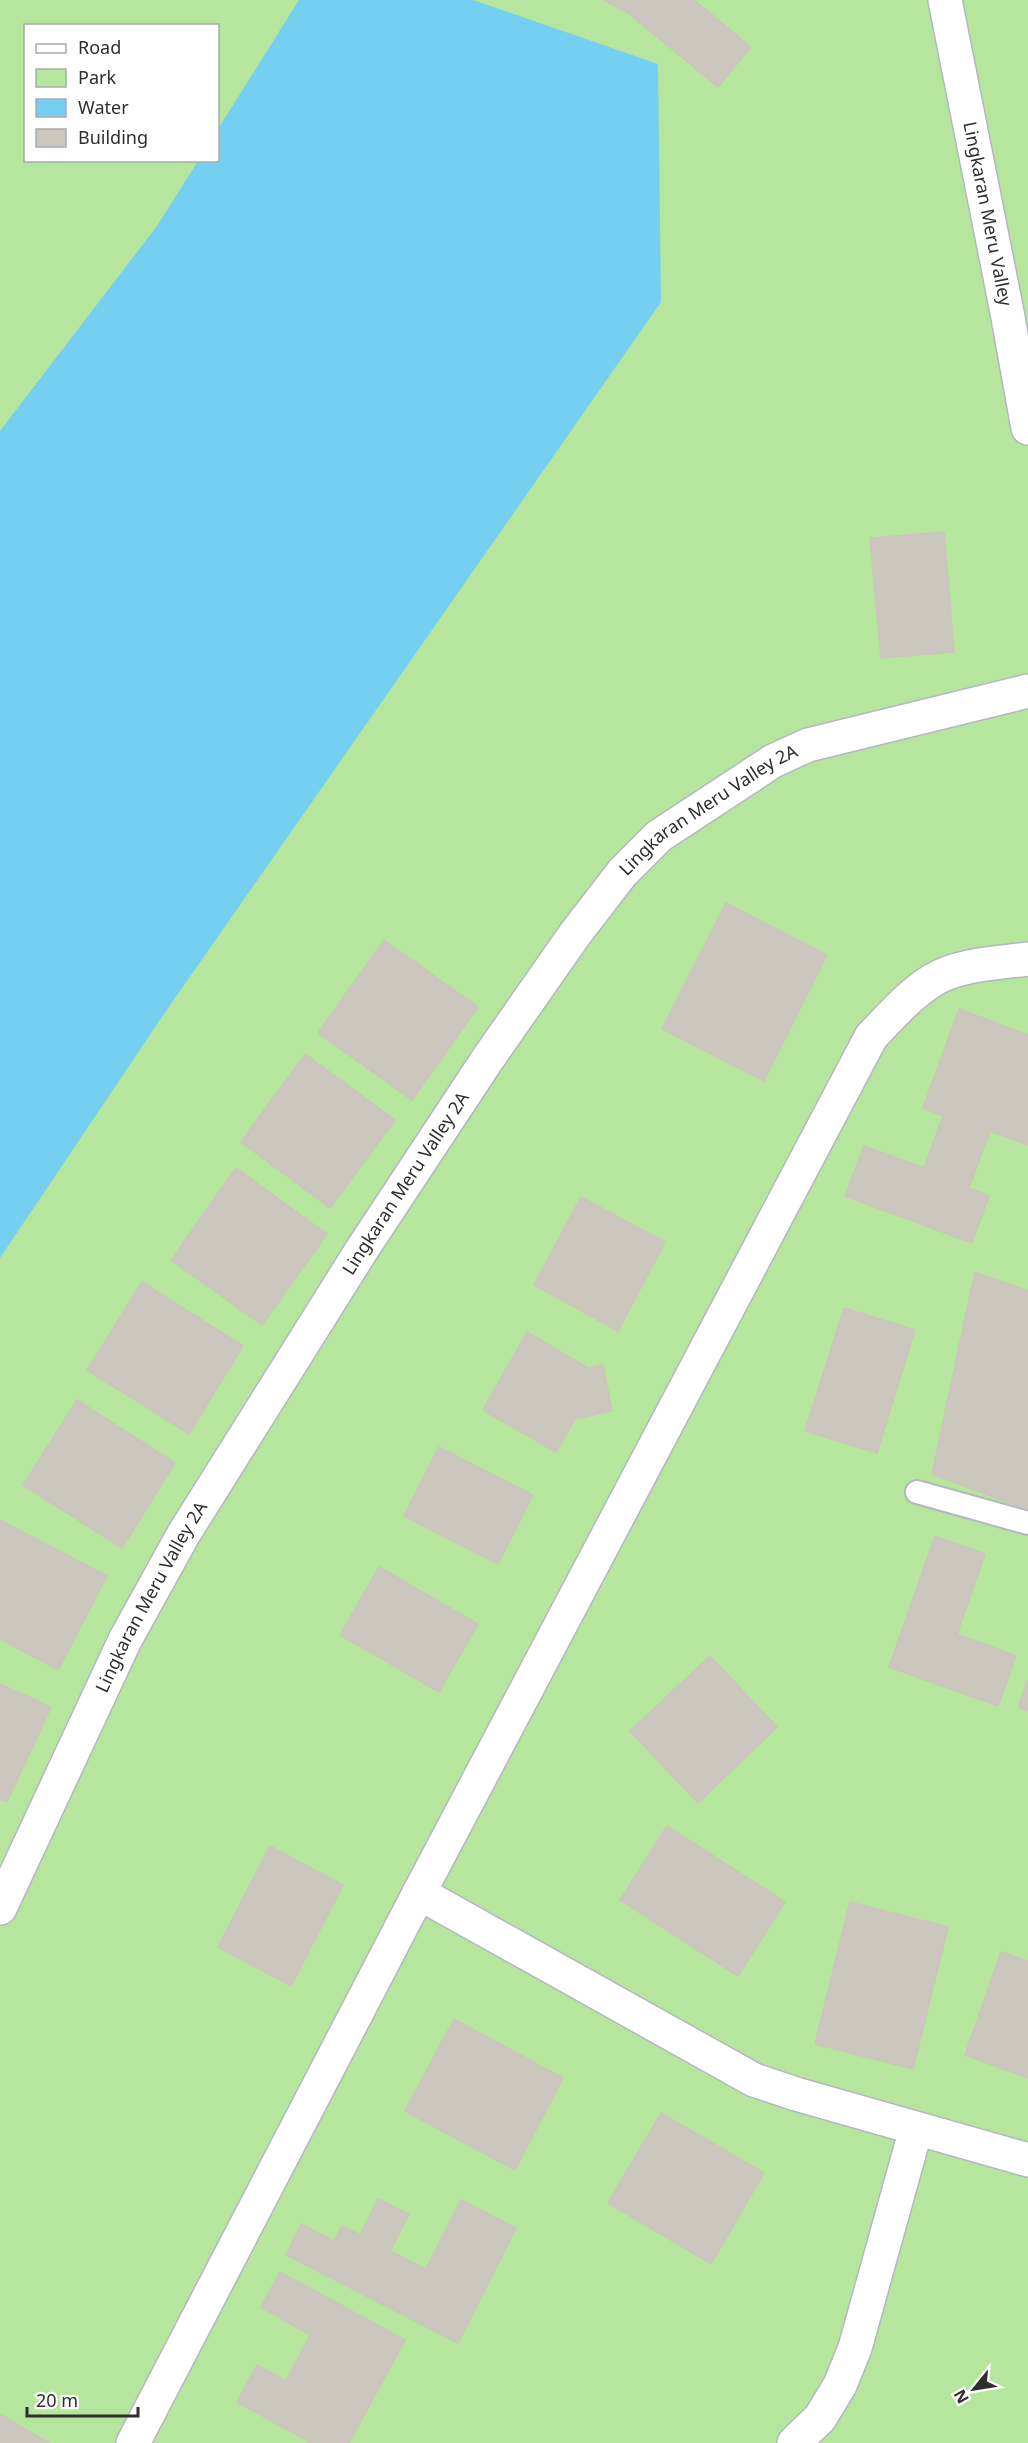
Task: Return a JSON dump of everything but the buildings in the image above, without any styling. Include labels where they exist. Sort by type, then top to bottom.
[{"type":"street","name":"Lingkaran Meru Valley","points":[[945,0],[1028,428]]},
{"type":"street","name":"Lingkaran Meru Valley 2A","points":[[0,1908],[125,1640],[183,1535],[361,1251],[456,1107],[574,934],[622,873],[660,836],[773,760],[808,745],[1028,691]]},
{"type":"street","points":[[133,2443],[419,1893],[871,1037],[899,1008],[933,980],[957,971],[1028,959]]},
{"type":"street","points":[[419,1893],[754,2079],[796,2094],[1028,2160]]},
{"type":"street","points":[[794,2443],[820,2418],[840,2385],[855,2348],[915,2129]]},
{"type":"lane","points":[[917,1492],[1028,1523]]},
{"type":"green space","points":[[0,0],[1028,0],[1028,2443],[0,2443]]},
{"type":"water","points":[[299,0],[473,0],[658,64],[661,302],[166,1011],[0,1258],[0,431],[157,226],[197,162],[219,162],[219,127]]}]
